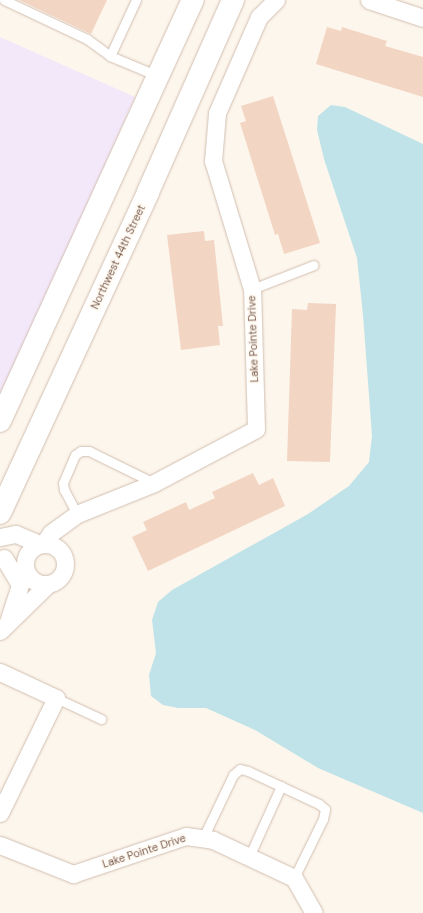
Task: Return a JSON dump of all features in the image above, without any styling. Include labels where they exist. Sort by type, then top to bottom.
[{"type":"street","points":[[0,421],[193,0]]},
{"type":"street","name":"Northwest 44th Street","points":[[0,513],[148,192],[233,0]]},
{"type":"street","name":"Lake Pointe Drive","points":[[25,566],[25,561],[30,550],[41,544],[51,533],[77,514],[154,483],[256,429],[252,289],[213,161],[217,113],[259,17],[276,0]]},
{"type":"street","points":[[369,0],[423,18]]},
{"type":"street","points":[[2,556],[20,585],[28,593],[42,589],[59,579],[65,569],[62,551],[69,526],[77,514]]},
{"type":"street","points":[[0,537],[16,534],[41,544],[54,545],[62,551]]},
{"type":"street","points":[[2,556],[25,566],[33,580],[43,584],[42,589],[19,614],[4,626]]},
{"type":"street","points":[[4,626],[20,585]]},
{"type":"street","points":[[0,672],[56,698],[0,813]]},
{"type":"street","name":"Lake Pointe Drive","points":[[0,845],[73,874],[186,836],[213,840],[294,878]]},
{"type":"street","points":[[294,878],[314,913]]},
{"type":"lane","points":[[4,0],[87,39],[110,56],[158,76]]},
{"type":"lane","points":[[110,56],[136,0]]},
{"type":"lane","points":[[252,289],[314,265]]},
{"type":"lane","points":[[77,514],[64,490],[63,483],[75,455],[81,451],[88,451],[154,483]]},
{"type":"lane","points":[[56,698],[101,719]]},
{"type":"lane","points":[[203,838],[234,775],[240,769],[248,770],[319,804],[325,809],[323,819],[294,878]]},
{"type":"lane","points":[[249,857],[281,786]]},
{"type":"shaded area","points":[[0,37],[135,97],[0,400]]},
{"type":"water","points":[[331,105],[345,107],[423,144],[423,813],[318,768],[255,730],[206,708],[178,708],[163,705],[151,696],[149,675],[156,653],[152,620],[158,602],[172,590],[308,514],[349,486],[369,462],[372,436],[357,258],[324,159],[317,130],[318,116]]},
{"type":"building","points":[[19,0],[107,0],[91,34]]},
{"type":"building","points":[[327,27],[341,31],[342,27],[387,41],[385,46],[423,57],[423,97],[316,64]]},
{"type":"building","points":[[273,96],[320,243],[284,254],[278,234],[275,235],[240,123],[246,121],[241,106]]},
{"type":"building","points":[[204,231],[205,241],[214,240],[223,326],[218,326],[220,345],[181,350],[167,235]]},
{"type":"building","points":[[308,303],[336,304],[330,462],[287,461],[292,309],[307,310]]},
{"type":"building","points":[[253,473],[259,485],[273,478],[285,506],[148,571],[132,537],[147,530],[143,522],[186,502],[189,510],[215,498],[212,492]]}]
